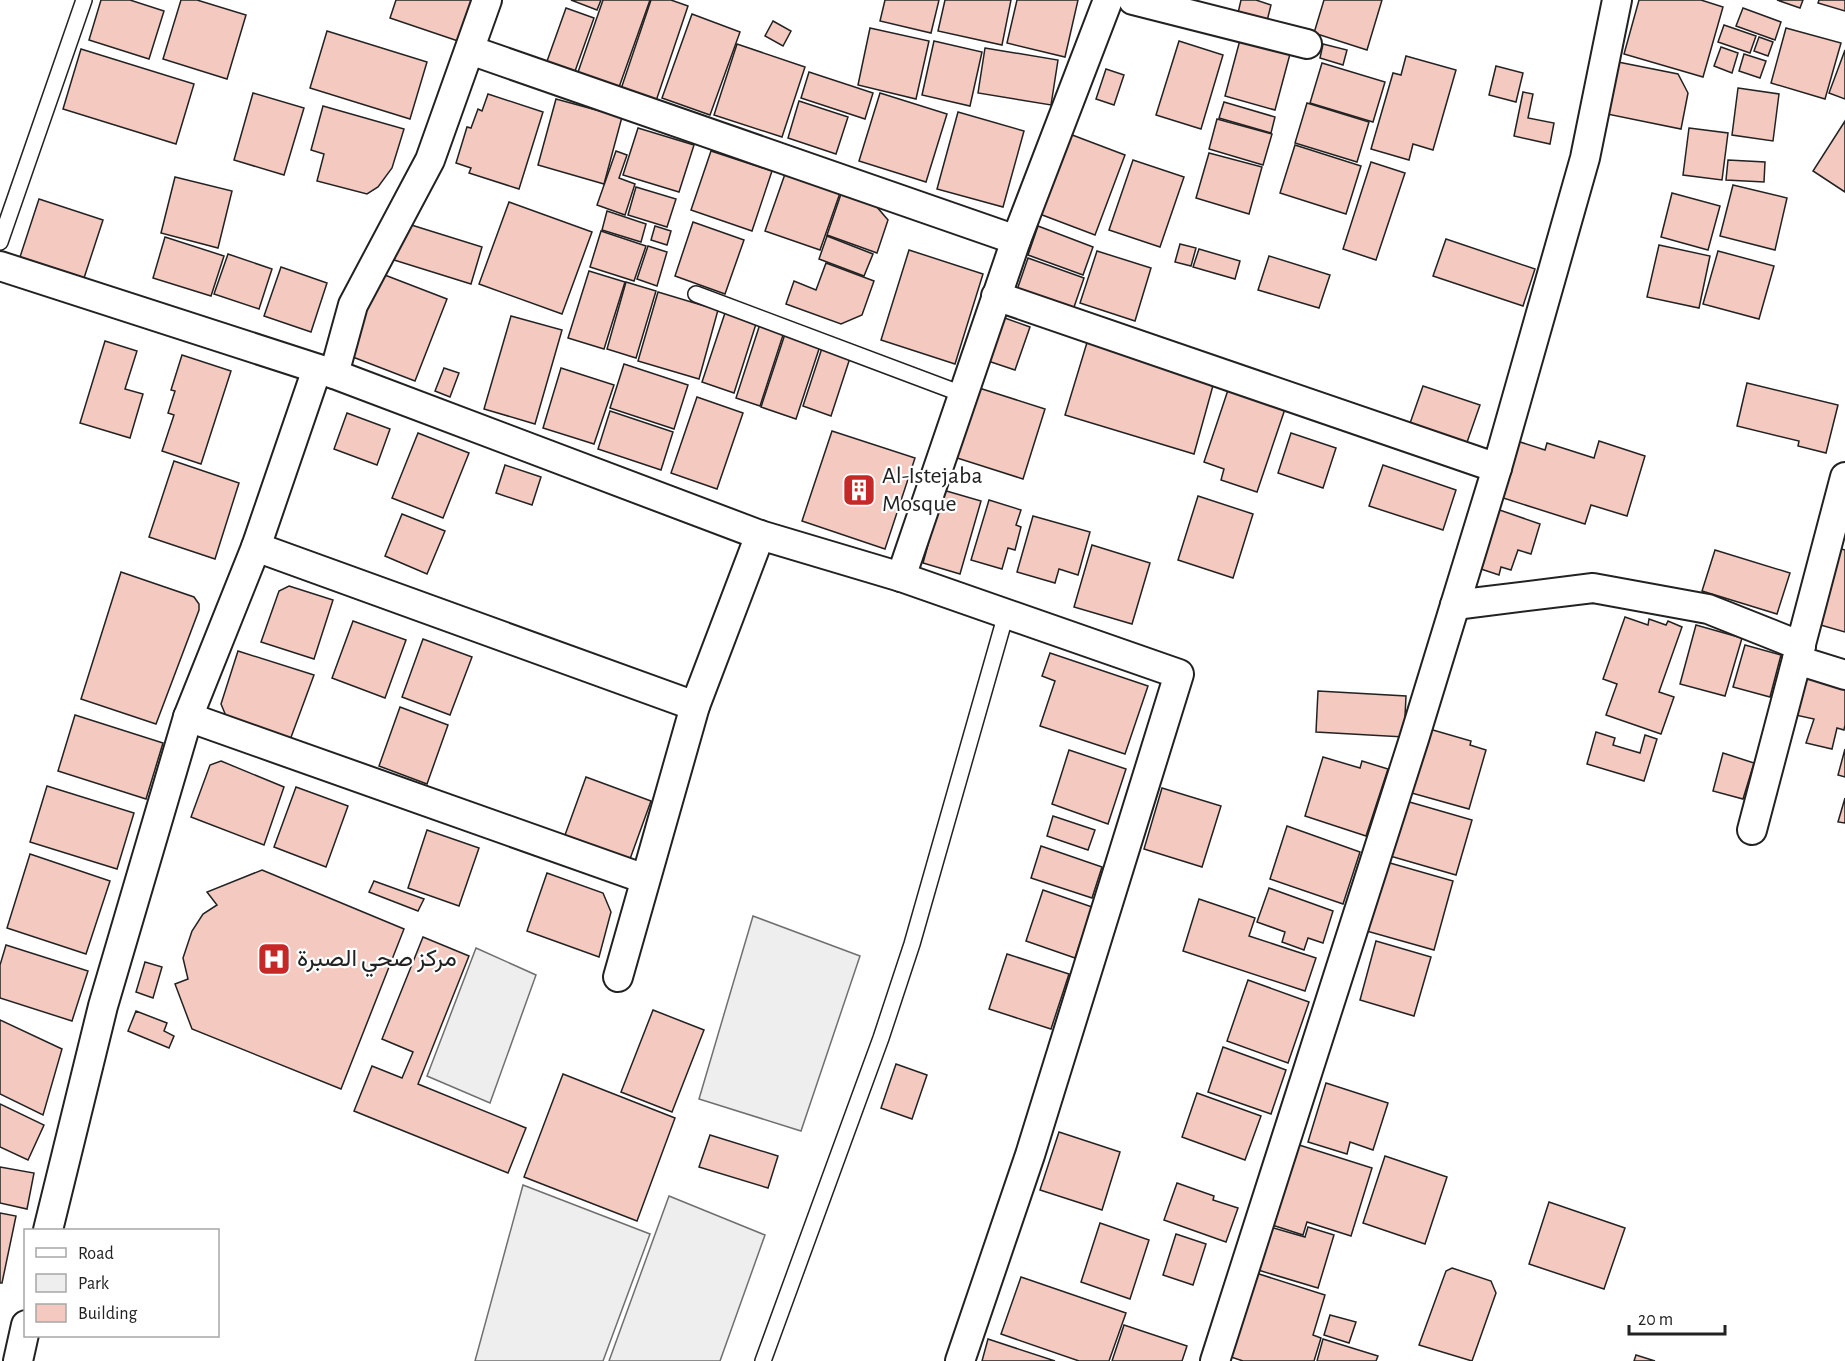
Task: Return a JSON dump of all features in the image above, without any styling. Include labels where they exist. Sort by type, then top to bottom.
[{"type":"street","points":[[48,1229],[103,1006],[188,717],[353,305],[430,160],[487,0]]},
{"type":"street","points":[[901,577],[1016,240],[1108,0]]},
{"type":"street","points":[[1133,0],[1307,44]]},
{"type":"street","points":[[1215,1361],[1497,468],[1585,158],[1617,0]]},
{"type":"street","points":[[470,50],[1016,240]]},
{"type":"street","points":[[0,266],[326,372],[760,535],[901,577],[1179,674],[1030,1155],[960,1361]]},
{"type":"street","points":[[996,296],[1497,468]]},
{"type":"street","points":[[1752,830],[1845,477]]},
{"type":"street","points":[[618,977],[695,706],[760,535]]},
{"type":"street","points":[[256,546],[695,706]]},
{"type":"street","points":[[1455,605],[1593,588],[1708,609],[1845,675]]},
{"type":"street","points":[[188,717],[645,879]]},
{"type":"street","points":[[18,1361],[24,1334]]},
{"type":"lane","points":[[0,242],[84,0]]},
{"type":"lane","points":[[696,294],[962,394]]},
{"type":"lane","points":[[763,1361],[881,1038],[912,944],[1006,614]]},
{"type":"green space","points":[[753,916],[860,956],[801,1131],[699,1099]]},
{"type":"green space","points":[[476,948],[536,975],[490,1103],[427,1076]]},
{"type":"green space","points":[[523,1185],[650,1234],[603,1361],[475,1361]]},
{"type":"green space","points":[[669,1196],[765,1235],[720,1361],[609,1361]]},
{"type":"building","points":[[101,0],[130,0],[164,11],[149,59],[89,40]]},
{"type":"building","points":[[181,0],[197,0],[246,15],[227,79],[163,59]]},
{"type":"building","points":[[396,0],[475,0],[461,42],[390,18]]},
{"type":"building","points":[[571,0],[601,0],[597,10]]},
{"type":"building","points":[[603,0],[650,0],[618,90],[577,75]]},
{"type":"building","points":[[651,0],[671,0],[688,6],[656,101],[621,89]]},
{"type":"building","points":[[885,0],[939,0],[931,33],[880,21]]},
{"type":"building","points":[[945,0],[1011,0],[1002,45],[938,31]]},
{"type":"building","points":[[1017,0],[1078,0],[1065,57],[1007,43]]},
{"type":"building","points":[[1241,0],[1256,0],[1271,5],[1267,21],[1238,13]]},
{"type":"building","points":[[1324,0],[1382,0],[1367,50],[1314,33]]},
{"type":"building","points":[[1639,0],[1701,0],[1723,7],[1703,77],[1624,54]]},
{"type":"building","points":[[1777,0],[1803,0],[1800,8]]},
{"type":"building","points":[[1819,0],[1845,0],[1845,11],[1818,3]]},
{"type":"building","points":[[566,8],[594,18],[574,74],[546,64]]},
{"type":"building","points":[[1743,8],[1781,22],[1775,40],[1736,26]]},
{"type":"building","points":[[692,14],[740,32],[710,115],[662,98]]},
{"type":"building","points":[[773,21],[791,31],[783,46],[765,36]]},
{"type":"building","points":[[1724,25],[1756,36],[1750,53],[1718,42]]},
{"type":"building","points":[[870,28],[929,41],[916,99],[858,85]]},
{"type":"building","points":[[1786,28],[1841,43],[1825,99],[1771,83]]},
{"type":"building","points":[[327,31],[427,62],[410,119],[310,88]]},
{"type":"building","points":[[1759,37],[1773,42],[1768,56],[1754,51]]},
{"type":"building","points":[[1240,40],[1290,54],[1275,110],[1225,96]]},
{"type":"building","points":[[934,41],[982,52],[970,106],[922,95]]},
{"type":"building","points":[[1179,41],[1223,55],[1201,129],[1156,115]]},
{"type":"building","points":[[737,44],[805,67],[782,137],[714,115]]},
{"type":"building","points":[[1323,44],[1347,50],[1343,65],[1320,58]]},
{"type":"building","points":[[1721,47],[1738,53],[1732,73],[1714,66]]},
{"type":"building","points":[[985,48],[1058,60],[1051,105],[978,93]]},
{"type":"building","points":[[81,49],[194,84],[176,144],[63,109]]},
{"type":"building","points":[[1845,50],[1845,99],[1829,93]]},
{"type":"building","points":[[1744,54],[1766,61],[1760,78],[1739,71]]},
{"type":"building","points":[[1406,56],[1456,70],[1433,150],[1413,144],[1409,160],[1371,149],[1393,73],[1401,75]]},
{"type":"building","points":[[1618,62],[1678,74],[1688,93],[1681,129],[1607,114]]},
{"type":"building","points":[[1322,63],[1385,82],[1373,122],[1310,103]]},
{"type":"building","points":[[1496,66],[1523,73],[1516,102],[1489,95]]},
{"type":"building","points":[[1106,69],[1124,75],[1114,105],[1096,99]]},
{"type":"building","points":[[809,72],[873,93],[865,119],[801,98]]},
{"type":"building","points":[[1738,88],[1779,94],[1773,141],[1732,135]]},
{"type":"building","points":[[1523,92],[1533,94],[1528,118],[1554,123],[1550,144],[1514,136]]},
{"type":"building","points":[[253,93],[304,108],[284,175],[234,160]]},
{"type":"building","points":[[880,93],[947,114],[926,182],[859,161]]},
{"type":"building","points":[[488,94],[543,112],[519,189],[469,173],[471,168],[456,163],[467,127],[471,128],[478,109],[482,111]]},
{"type":"building","points":[[556,99],[622,117],[604,184],[538,165]]},
{"type":"building","points":[[799,101],[848,117],[836,154],[788,138]]},
{"type":"building","points":[[1224,102],[1275,117],[1271,133],[1219,118]]},
{"type":"building","points":[[1307,103],[1369,122],[1357,162],[1295,143]]},
{"type":"building","points":[[323,106],[404,129],[392,168],[378,187],[367,194],[317,181],[324,154],[311,150]]},
{"type":"building","points":[[958,112],[1024,131],[1003,207],[937,189]]},
{"type":"building","points":[[1217,119],[1272,134],[1263,165],[1209,149]]},
{"type":"building","points":[[1845,121],[1845,192],[1813,171]]},
{"type":"building","points":[[638,128],[694,145],[679,192],[623,175]]},
{"type":"building","points":[[1689,128],[1728,133],[1722,180],[1683,175]]},
{"type":"building","points":[[1067,133],[1125,155],[1095,235],[1037,213]]},
{"type":"building","points":[[1295,145],[1361,166],[1346,214],[1280,193]]},
{"type":"building","points":[[616,151],[627,155],[619,178],[635,184],[625,215],[597,205]]},
{"type":"building","points":[[711,151],[772,171],[752,231],[691,210]]},
{"type":"building","points":[[1209,153],[1262,167],[1249,214],[1196,198]]},
{"type":"building","points":[[1133,160],[1184,177],[1160,247],[1109,230]]},
{"type":"building","points":[[1728,160],[1765,162],[1764,182],[1726,180]]},
{"type":"building","points":[[1371,162],[1405,173],[1376,260],[1343,249]]},
{"type":"building","points":[[785,174],[840,193],[820,250],[765,231]]},
{"type":"building","points":[[175,177],[232,191],[218,248],[161,233]]},
{"type":"building","points":[[1733,185],[1787,198],[1775,250],[1720,236]]},
{"type":"building","points":[[636,187],[676,199],[667,227],[628,215]]},
{"type":"building","points":[[1672,193],[1720,206],[1708,250],[1661,237]]},
{"type":"building","points":[[841,194],[876,206],[888,220],[877,253],[827,235]]},
{"type":"building","points":[[39,199],[103,220],[84,278],[20,257]]},
{"type":"building","points":[[509,202],[592,232],[562,314],[479,284]]},
{"type":"building","points":[[607,211],[646,224],[641,242],[602,230]]},
{"type":"building","points":[[693,222],[744,240],[725,294],[675,276]]},
{"type":"building","points":[[405,223],[482,247],[471,284],[394,260]]},
{"type":"building","points":[[655,226],[671,231],[667,245],[651,240]]},
{"type":"building","points":[[1038,226],[1093,247],[1083,275],[1028,255]]},
{"type":"building","points":[[601,231],[646,246],[634,281],[590,267]]},
{"type":"building","points":[[827,236],[873,254],[864,276],[819,259]]},
{"type":"building","points":[[165,237],[224,256],[211,296],[153,278]]},
{"type":"building","points":[[1446,239],[1535,269],[1523,306],[1433,276]]},
{"type":"building","points":[[1180,244],[1196,248],[1191,266],[1175,262]]},
{"type":"building","points":[[1659,245],[1710,256],[1699,308],[1647,297]]},
{"type":"building","points":[[648,246],[667,252],[657,286],[637,279]]},
{"type":"building","points":[[1199,249],[1240,261],[1235,279],[1193,267]]},
{"type":"building","points":[[909,250],[983,274],[955,364],[881,340]]},
{"type":"building","points":[[1097,251],[1151,268],[1135,321],[1080,303]]},
{"type":"building","points":[[1718,251],[1774,266],[1759,319],[1703,304]]},
{"type":"building","points":[[228,254],[272,269],[259,309],[214,294]]},
{"type":"building","points":[[1269,256],[1330,275],[1319,308],[1258,290]]},
{"type":"building","points":[[1028,258],[1084,278],[1073,310],[1017,290]]},
{"type":"building","points":[[826,263],[874,281],[862,315],[841,324],[786,304],[794,281],[816,290]]},
{"type":"building","points":[[281,267],[327,283],[311,332],[264,316]]},
{"type":"building","points":[[589,271],[625,282],[604,349],[568,338]]},
{"type":"building","points":[[377,272],[447,299],[415,381],[345,354]]},
{"type":"building","points":[[626,282],[656,291],[636,358],[607,349]]},
{"type":"building","points":[[658,292],[718,310],[699,379],[638,361]]},
{"type":"building","points":[[725,313],[756,324],[734,393],[702,382]]},
{"type":"building","points":[[511,316],[562,330],[535,424],[484,409]]},
{"type":"building","points":[[1002,317],[1030,327],[1015,370],[988,361]]},
{"type":"building","points":[[760,324],[784,332],[760,406],[736,398]]},
{"type":"building","points":[[785,334],[820,346],[796,419],[761,407]]},
{"type":"building","points":[[1089,336],[1214,382],[1194,454],[1065,415]]},
{"type":"building","points":[[105,341],[137,351],[125,389],[143,394],[130,438],[80,423]]},
{"type":"building","points":[[822,348],[850,358],[831,416],[803,406]]},
{"type":"building","points":[[182,355],[231,371],[201,464],[162,451],[174,415],[168,413],[175,391],[171,390]]},
{"type":"building","points":[[624,364],[688,385],[674,429],[610,408]]},
{"type":"building","points":[[444,368],[459,373],[450,397],[435,391]]},
{"type":"building","points":[[561,368],[614,385],[594,444],[543,428]]},
{"type":"building","points":[[1747,383],[1838,405],[1826,453],[1798,446],[1799,441],[1737,426]]},
{"type":"building","points":[[1423,386],[1480,405],[1465,448],[1408,429]]},
{"type":"building","points":[[976,387],[1045,409],[1023,479],[954,457]]},
{"type":"building","points":[[1228,390],[1285,409],[1257,492],[1221,480],[1224,469],[1204,462]]},
{"type":"building","points":[[697,397],[743,413],[717,489],[671,473]]},
{"type":"building","points":[[610,411],[673,432],[661,470],[598,449]]},
{"type":"building","points":[[347,413],[390,429],[377,465],[334,449]]},
{"type":"building","name":"Al-Istejaba Mosque","points":[[832,431],[915,458],[885,549],[802,521]]},
{"type":"building","points":[[418,433],[469,453],[443,518],[392,498]]},
{"type":"building","points":[[1291,433],[1336,448],[1323,488],[1278,473]]},
{"type":"building","points":[[1514,440],[1545,450],[1547,443],[1594,458],[1599,441],[1645,456],[1627,516],[1591,505],[1585,524],[1497,496]]},
{"type":"building","points":[[174,461],[239,483],[215,559],[149,537]]},
{"type":"building","points":[[505,465],[541,477],[532,505],[496,493]]},
{"type":"building","points":[[1383,465],[1456,490],[1443,530],[1369,506]]},
{"type":"building","points":[[943,490],[981,501],[960,574],[923,563]]},
{"type":"building","points":[[1198,496],[1253,514],[1233,578],[1178,560]]},
{"type":"building","points":[[989,500],[1021,510],[1016,525],[1021,527],[1015,550],[1008,548],[1002,569],[971,560]]},
{"type":"building","points":[[1491,507],[1540,524],[1531,554],[1518,550],[1511,570],[1501,567],[1499,575],[1472,566]]},
{"type":"building","points":[[402,514],[445,531],[427,574],[385,556]]},
{"type":"building","points":[[1033,516],[1090,532],[1078,575],[1059,569],[1055,583],[1017,572]]},
{"type":"building","points":[[1092,545],[1150,563],[1132,624],[1074,607]]},
{"type":"building","points":[[1838,548],[1845,550],[1845,632],[1817,624]]},
{"type":"building","points":[[1715,550],[1790,573],[1777,614],[1702,591]]},
{"type":"building","points":[[121,572],[194,597],[199,604],[199,610],[156,724],[81,699]]},
{"type":"building","points":[[289,586],[333,600],[314,659],[261,642],[279,591]]},
{"type":"building","points":[[1625,617],[1648,625],[1649,619],[1666,625],[1668,621],[1682,627],[1659,692],[1674,697],[1661,734],[1606,715],[1617,684],[1603,679]]},
{"type":"building","points":[[353,621],[406,640],[385,698],[332,678]]},
{"type":"building","points":[[1696,625],[1742,638],[1725,696],[1680,684]]},
{"type":"building","points":[[423,639],[472,657],[450,715],[402,697]]},
{"type":"building","points":[[1745,645],[1781,655],[1770,697],[1733,687]]},
{"type":"building","points":[[238,651],[314,675],[290,740],[226,716],[221,704]]},
{"type":"building","points":[[1050,653],[1148,686],[1125,754],[1040,726],[1055,681],[1042,676]]},
{"type":"building","points":[[1798,678],[1845,678],[1845,725],[1844,730],[1837,728],[1832,749],[1806,743],[1814,719],[1791,714]]},
{"type":"building","points":[[1318,691],[1406,696],[1404,737],[1316,732]]},
{"type":"building","points":[[400,707],[448,725],[427,784],[379,766]]},
{"type":"building","points":[[75,715],[163,743],[146,799],[58,771]]},
{"type":"building","points":[[1426,728],[1471,741],[1470,745],[1486,750],[1469,809],[1408,792]]},
{"type":"building","points":[[1596,732],[1615,738],[1613,745],[1640,753],[1645,735],[1657,739],[1644,781],[1587,764]]},
{"type":"building","points":[[1845,749],[1845,777],[1838,775]]},
{"type":"building","points":[[1069,750],[1126,769],[1108,824],[1052,804]]},
{"type":"building","points":[[1723,753],[1754,763],[1743,799],[1713,791]]},
{"type":"building","points":[[1323,757],[1360,768],[1362,761],[1388,769],[1366,836],[1305,816]]},
{"type":"building","points":[[221,761],[284,787],[264,845],[191,817],[210,765]]},
{"type":"building","points":[[586,777],[651,801],[630,859],[565,835]]},
{"type":"building","points":[[47,786],[134,813],[117,869],[30,842]]},
{"type":"building","points":[[296,787],[348,806],[326,867],[274,847]]},
{"type":"building","points":[[1162,788],[1221,806],[1202,867],[1144,849]]},
{"type":"building","points":[[1845,798],[1845,823],[1838,822]]},
{"type":"building","points":[[1406,801],[1472,820],[1456,875],[1390,856]]},
{"type":"building","points":[[1053,816],[1095,830],[1088,850],[1047,836]]},
{"type":"building","points":[[1287,826],[1360,852],[1343,904],[1270,879]]},
{"type":"building","points":[[427,830],[479,848],[459,906],[408,888]]},
{"type":"building","points":[[1041,846],[1102,867],[1092,898],[1031,878]]},
{"type":"building","points":[[30,854],[110,881],[86,954],[7,928]]},
{"type":"building","points":[[1383,861],[1453,881],[1434,950],[1363,930]]},
{"type":"building","name":"مركز صحي الصبرة","points":[[262,870],[404,929],[341,1089],[192,1029],[175,984],[188,979],[183,958],[192,931],[203,914],[217,905],[207,892]]},
{"type":"building","points":[[547,873],[603,893],[611,912],[599,957],[527,931]]},
{"type":"building","points":[[374,881],[424,899],[418,911],[369,892]]},
{"type":"building","points":[[1269,888],[1333,911],[1323,943],[1308,938],[1304,950],[1282,942],[1285,932],[1257,922]]},
{"type":"building","points":[[1043,890],[1092,907],[1075,958],[1026,941]]},
{"type":"building","points":[[1199,899],[1255,918],[1249,936],[1316,958],[1305,991],[1183,951]]},
{"type":"building","points":[[423,937],[469,956],[418,1084],[526,1128],[508,1173],[354,1111],[372,1066],[402,1078],[413,1052],[382,1039]]},
{"type":"building","points":[[1376,941],[1431,957],[1414,1016],[1360,1000]]},
{"type":"building","points":[[6,945],[88,971],[72,1021],[0,998],[0,965]]},
{"type":"building","points":[[1007,954],[1069,974],[1051,1029],[989,1009]]},
{"type":"building","points":[[145,962],[162,967],[153,998],[136,992]]},
{"type":"building","points":[[1248,980],[1309,1002],[1288,1063],[1227,1041]]},
{"type":"building","points":[[653,1010],[704,1030],[672,1112],[621,1092]]},
{"type":"building","points":[[136,1011],[167,1023],[164,1031],[174,1036],[169,1048],[128,1031]]},
{"type":"building","points":[[0,1020],[62,1049],[43,1115],[0,1094]]},
{"type":"building","points":[[1223,1047],[1286,1070],[1271,1114],[1208,1092]]},
{"type":"building","points":[[896,1064],[927,1075],[912,1119],[881,1108]]},
{"type":"building","points":[[563,1074],[675,1118],[637,1221],[524,1177]]},
{"type":"building","points":[[1326,1083],[1388,1103],[1373,1150],[1350,1142],[1347,1154],[1308,1142]]},
{"type":"building","points":[[1197,1093],[1261,1116],[1245,1160],[1182,1137]]},
{"type":"building","points":[[0,1104],[44,1125],[28,1160],[0,1147]]},
{"type":"building","points":[[1059,1132],[1120,1152],[1102,1210],[1040,1190]]},
{"type":"building","points":[[710,1135],[778,1156],[768,1188],[699,1167]]},
{"type":"building","points":[[1296,1144],[1372,1168],[1351,1236],[1307,1222],[1303,1235],[1272,1225]]},
{"type":"building","points":[[1385,1156],[1447,1177],[1425,1244],[1363,1223]]},
{"type":"building","points":[[0,1167],[34,1173],[27,1209],[0,1203]]},
{"type":"building","points":[[1177,1183],[1214,1196],[1213,1200],[1238,1208],[1226,1242],[1164,1220]]},
{"type":"building","points":[[1549,1202],[1625,1228],[1604,1289],[1529,1264]]},
{"type":"building","points":[[0,1213],[16,1216],[2,1283],[0,1283]]},
{"type":"building","points":[[1100,1223],[1149,1240],[1130,1299],[1081,1282]]},
{"type":"building","points":[[1270,1227],[1305,1237],[1308,1227],[1334,1235],[1318,1288],[1258,1270]]},
{"type":"building","points":[[1176,1234],[1206,1244],[1193,1285],[1163,1275]]},
{"type":"building","points":[[1452,1268],[1491,1281],[1496,1293],[1472,1361],[1419,1345],[1446,1271]]},
{"type":"building","points":[[1256,1273],[1325,1295],[1313,1335],[1321,1338],[1314,1361],[1243,1361],[1231,1357]]},
{"type":"building","points":[[1021,1277],[1126,1313],[1109,1361],[1079,1361],[1001,1334]]},
{"type":"building","points":[[1330,1315],[1356,1322],[1349,1343],[1324,1335]]},
{"type":"building","points":[[1124,1325],[1187,1346],[1182,1361],[1112,1361]]},
{"type":"building","points":[[988,1339],[1055,1361],[982,1361]]},
{"type":"building","points":[[1323,1339],[1378,1356],[1376,1361],[1317,1361]]},
{"type":"building","points":[[1636,1355],[1655,1361],[1634,1361]]},
{"type":"place","name":"Al-Istejaba Mosque","points":[[859,490]]},
{"type":"place","name":"مركز صحي الصبرة","points":[[274,959]]}]
